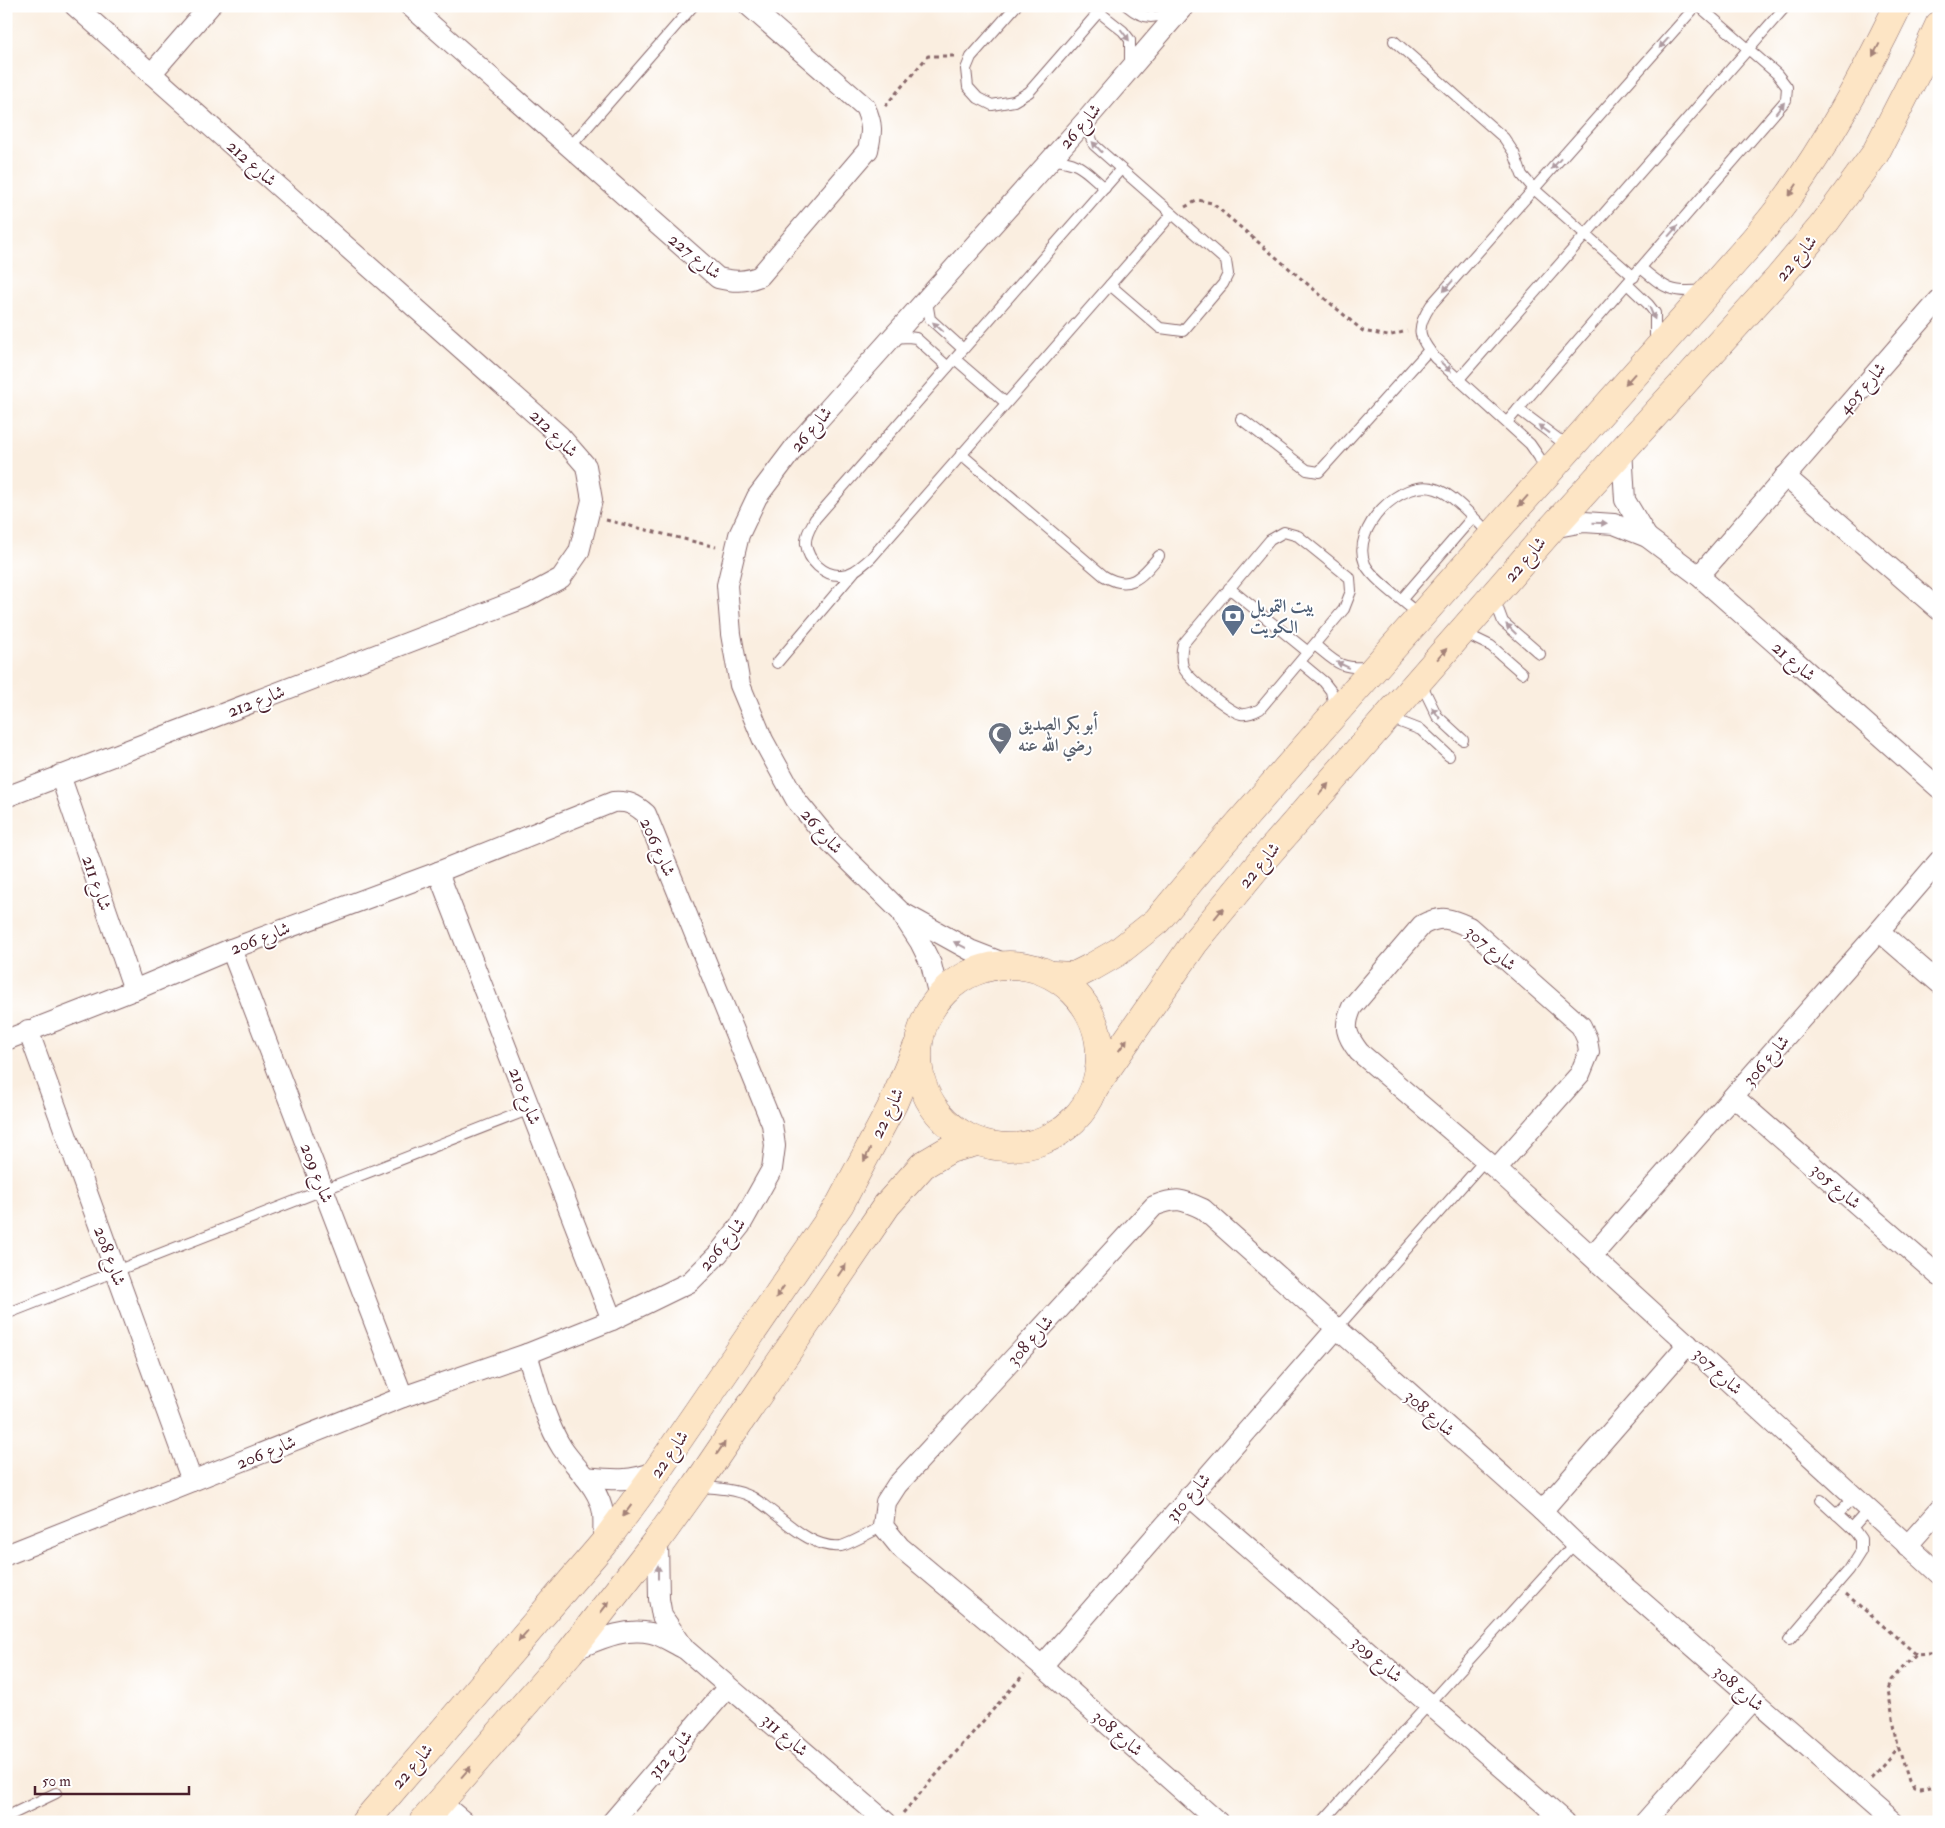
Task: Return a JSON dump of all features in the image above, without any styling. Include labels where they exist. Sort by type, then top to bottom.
[{"type":"street","name":"شارع 212","points":[[6,797],[524,598],[561,578],[579,552],[592,500],[586,466],[560,436],[75,6]]},
{"type":"street","points":[[151,74],[210,6]]},
{"type":"street","name":"شارع 227","points":[[410,6],[718,278],[740,282],[760,276],[868,150],[872,136],[872,122]]},
{"type":"street","points":[[749,6],[865,107],[872,122]]},
{"type":"street","points":[[1054,975],[1074,976],[1092,967],[1118,952],[1157,921],[1216,850],[1377,666],[1411,608],[1492,536],[1745,250],[1788,198],[1833,127],[1878,47],[1898,6]]},
{"type":"street","name":"شارع 26","points":[[938,997],[931,964],[920,942],[900,912],[831,843],[796,800],[763,740],[740,685],[731,634],[727,585],[739,535],[757,497],[797,444],[1088,118],[1182,9]]},
{"type":"street","name":"شارع 22","points":[[1096,1085],[1195,942],[1260,862],[1552,528],[1777,280],[1824,224],[1875,154],[1924,60],[1939,25]]},
{"type":"street","name":"شارع 405","points":[[1698,576],[1939,300]]},
{"type":"street","name":"شارع 21","points":[[1622,449],[1625,500],[1648,537]]},
{"type":"street","points":[[1785,476],[1939,610]]},
{"type":"street","name":"شارع 21","points":[[1552,528],[1584,522],[1614,524],[1648,537],[1698,576],[1939,788]]},
{"type":"street","name":"شارع 211","points":[[60,775],[134,990]]},
{"type":"street","name":"شارع 206","points":[[6,1040],[134,990],[231,949],[438,872],[614,802],[624,801],[635,804],[646,814],[772,1124],[775,1146],[772,1169],[740,1226],[718,1254],[690,1282],[612,1320],[527,1354],[404,1397],[6,1555]]},
{"type":"street","name":"شارع 306","points":[[1592,1256],[1939,861]]},
{"type":"street","name":"شارع 210","points":[[438,872],[612,1320]]},
{"type":"street","name":"شارع 26","points":[[900,912],[970,950],[1006,964]]},
{"type":"street","name":"شارع 307","points":[[1490,1164],[1580,1074],[1589,1052],[1587,1039],[1581,1026],[1469,927],[1456,921],[1442,918],[1430,920],[1422,925],[1352,1007],[1347,1019],[1347,1029],[1350,1039],[1359,1052],[1490,1164],[1939,1574]]},
{"type":"street","points":[[1879,931],[1939,983]]},
{"type":"street","name":"شارع 209","points":[[231,949],[404,1397]]},
{"type":"street","points":[[1006,964],[1031,966],[1054,975],[1078,995],[1094,1023],[1101,1054],[1096,1085],[1082,1111],[1061,1131],[1034,1144],[1006,1148],[977,1142],[951,1127],[931,1105],[919,1077],[917,1047],[924,1020],[938,997],[969,973],[1006,964]]},
{"type":"street","name":"شارع 208","points":[[28,1030],[192,1481]]},
{"type":"street","name":"شارع 22","points":[[365,1822],[603,1544],[657,1471],[840,1204],[893,1104],[917,1047]]},
{"type":"street","name":"شارع 305","points":[[1734,1096],[1939,1276]]},
{"type":"street","points":[[423,1822],[570,1652],[658,1539],[887,1205],[923,1165],[950,1149],[977,1142]]},
{"type":"street","name":"شارع 308","points":[[1218,1822],[1039,1663],[900,1548],[883,1526],[886,1502],[897,1486],[1154,1206],[1170,1200],[1186,1201],[1203,1209],[1575,1543],[1894,1822]]},
{"type":"street","name":"شارع 310","points":[[1039,1663],[1336,1329]]},
{"type":"street","points":[[1542,1512],[1688,1344]]},
{"type":"street","points":[[527,1354],[545,1413],[562,1448],[585,1477],[596,1495],[602,1512],[603,1544]]},
{"type":"street","points":[[585,1477],[628,1480],[641,1478],[657,1471]]},
{"type":"street","name":"شارع 309","points":[[1189,1496],[1565,1822]]},
{"type":"street","points":[[1907,1546],[1939,1510]]},
{"type":"street","name":"شارع 311","points":[[658,1539],[658,1599],[662,1616],[685,1648],[728,1687],[882,1817]]},
{"type":"street","name":"شارع 311","points":[[570,1652],[611,1635],[629,1631],[652,1633],[685,1648]]},
{"type":"street","name":"شارع 312","points":[[612,1822],[728,1687]]},
{"type":"street","points":[[1645,1822],[1753,1700]]},
{"type":"street","points":[[440,1802],[464,1822]]},
{"type":"lane","points":[[570,147],[693,6]]},
{"type":"lane","points":[[1016,6],[971,56],[966,69],[968,87],[978,98],[992,104],[1014,101],[1029,92],[1101,9],[1130,40],[1130,68]]},
{"type":"lane","points":[[1127,6],[1138,15],[1145,17],[1156,17],[1182,9]]},
{"type":"lane","points":[[1507,422],[1786,100],[1787,87],[1777,74],[1698,6],[1432,305],[1424,316],[1420,328],[1423,342],[1429,350],[1530,444],[1539,457],[1546,475]]},
{"type":"lane","points":[[1459,379],[1786,6]]},
{"type":"lane","points":[[1394,41],[1504,138],[1514,153],[1522,176],[1534,189],[1586,234],[1630,280],[1655,314],[1655,351]]},
{"type":"lane","points":[[1088,118],[1088,131],[1094,145],[1226,260],[1228,274],[1224,284],[1183,331],[1160,328],[1110,285]]},
{"type":"lane","points":[[1050,160],[1072,162],[1078,165],[1105,188]]},
{"type":"lane","points":[[855,571],[841,575],[828,573],[817,566],[809,555],[806,543],[808,531],[821,512],[1121,170]]},
{"type":"lane","points":[[777,664],[855,571],[871,558],[1172,214]]},
{"type":"lane","points":[[1641,268],[1663,286],[1675,291],[1690,292],[1710,289]]},
{"type":"lane","points":[[927,298],[930,320],[964,349]]},
{"type":"lane","points":[[892,338],[916,338],[1006,404]]},
{"type":"lane","points":[[1241,419],[1307,470],[1319,472],[1429,350]]},
{"type":"lane","points":[[1518,409],[1558,439],[1574,443]]},
{"type":"lane","points":[[961,454],[1104,576],[1116,583],[1130,583],[1143,574],[1159,556]]},
{"type":"lane","points":[[1472,518],[1411,608],[1370,572],[1363,555],[1362,546],[1368,529],[1388,504],[1409,489],[1427,487],[1444,493],[1472,518],[1492,536]]},
{"type":"lane","points":[[1284,532],[1298,536],[1350,578],[1351,591],[1349,600],[1344,609],[1311,649],[1260,709],[1243,714],[1234,711],[1191,678],[1184,669],[1181,655],[1183,644],[1229,588],[1270,540],[1284,532]]},
{"type":"lane","points":[[1229,588],[1311,649],[1349,668],[1377,666]]},
{"type":"lane","points":[[1493,596],[1503,622],[1540,654]]},
{"type":"lane","points":[[1461,632],[1491,646],[1522,674]]},
{"type":"lane","points":[[1300,662],[1324,682],[1331,691],[1335,713]]},
{"type":"lane","points":[[1419,680],[1437,716],[1463,740]]},
{"type":"lane","points":[[1387,717],[1421,730],[1449,756]]},
{"type":"lane","points":[[6,1314],[530,1109]]},
{"type":"lane","points":[[1336,1329],[1490,1164]]},
{"type":"lane","points":[[696,1486],[731,1490],[750,1497],[770,1509],[803,1536],[822,1543],[841,1546],[883,1526]]},
{"type":"lane","points":[[1789,1640],[1836,1586],[1861,1551],[1861,1539],[1852,1528],[1821,1500]]},
{"type":"lane","points":[[1837,1515],[1861,1504]]},
{"type":"lane","points":[[1852,1528],[1861,1504]]},
{"type":"lane","points":[[1322,1822],[1575,1543]]},
{"type":"lane","points":[[6,1817],[56,1793]]},
{"type":"path","points":[[872,122],[928,56],[971,56]]},
{"type":"path","points":[[1172,214],[1198,200],[1212,203],[1364,331],[1388,336],[1420,328]]},
{"type":"path","points":[[588,516],[735,552]]},
{"type":"path","points":[[1836,1586],[1916,1654]]},
{"type":"path","points":[[1939,1652],[1916,1654],[1888,1685],[1898,1746],[1909,1781],[1914,1787],[1920,1788],[1939,1784]]},
{"type":"path","points":[[882,1817],[1039,1663]]},
{"type":"path","points":[[1859,1791],[1898,1746]]},
{"type":"place","name":"بيت التمويل الكويت","points":[[1233,637]]},
{"type":"place","name":"أبو بكر الصديق رضي الله عنه","points":[[1000,755]]}]
